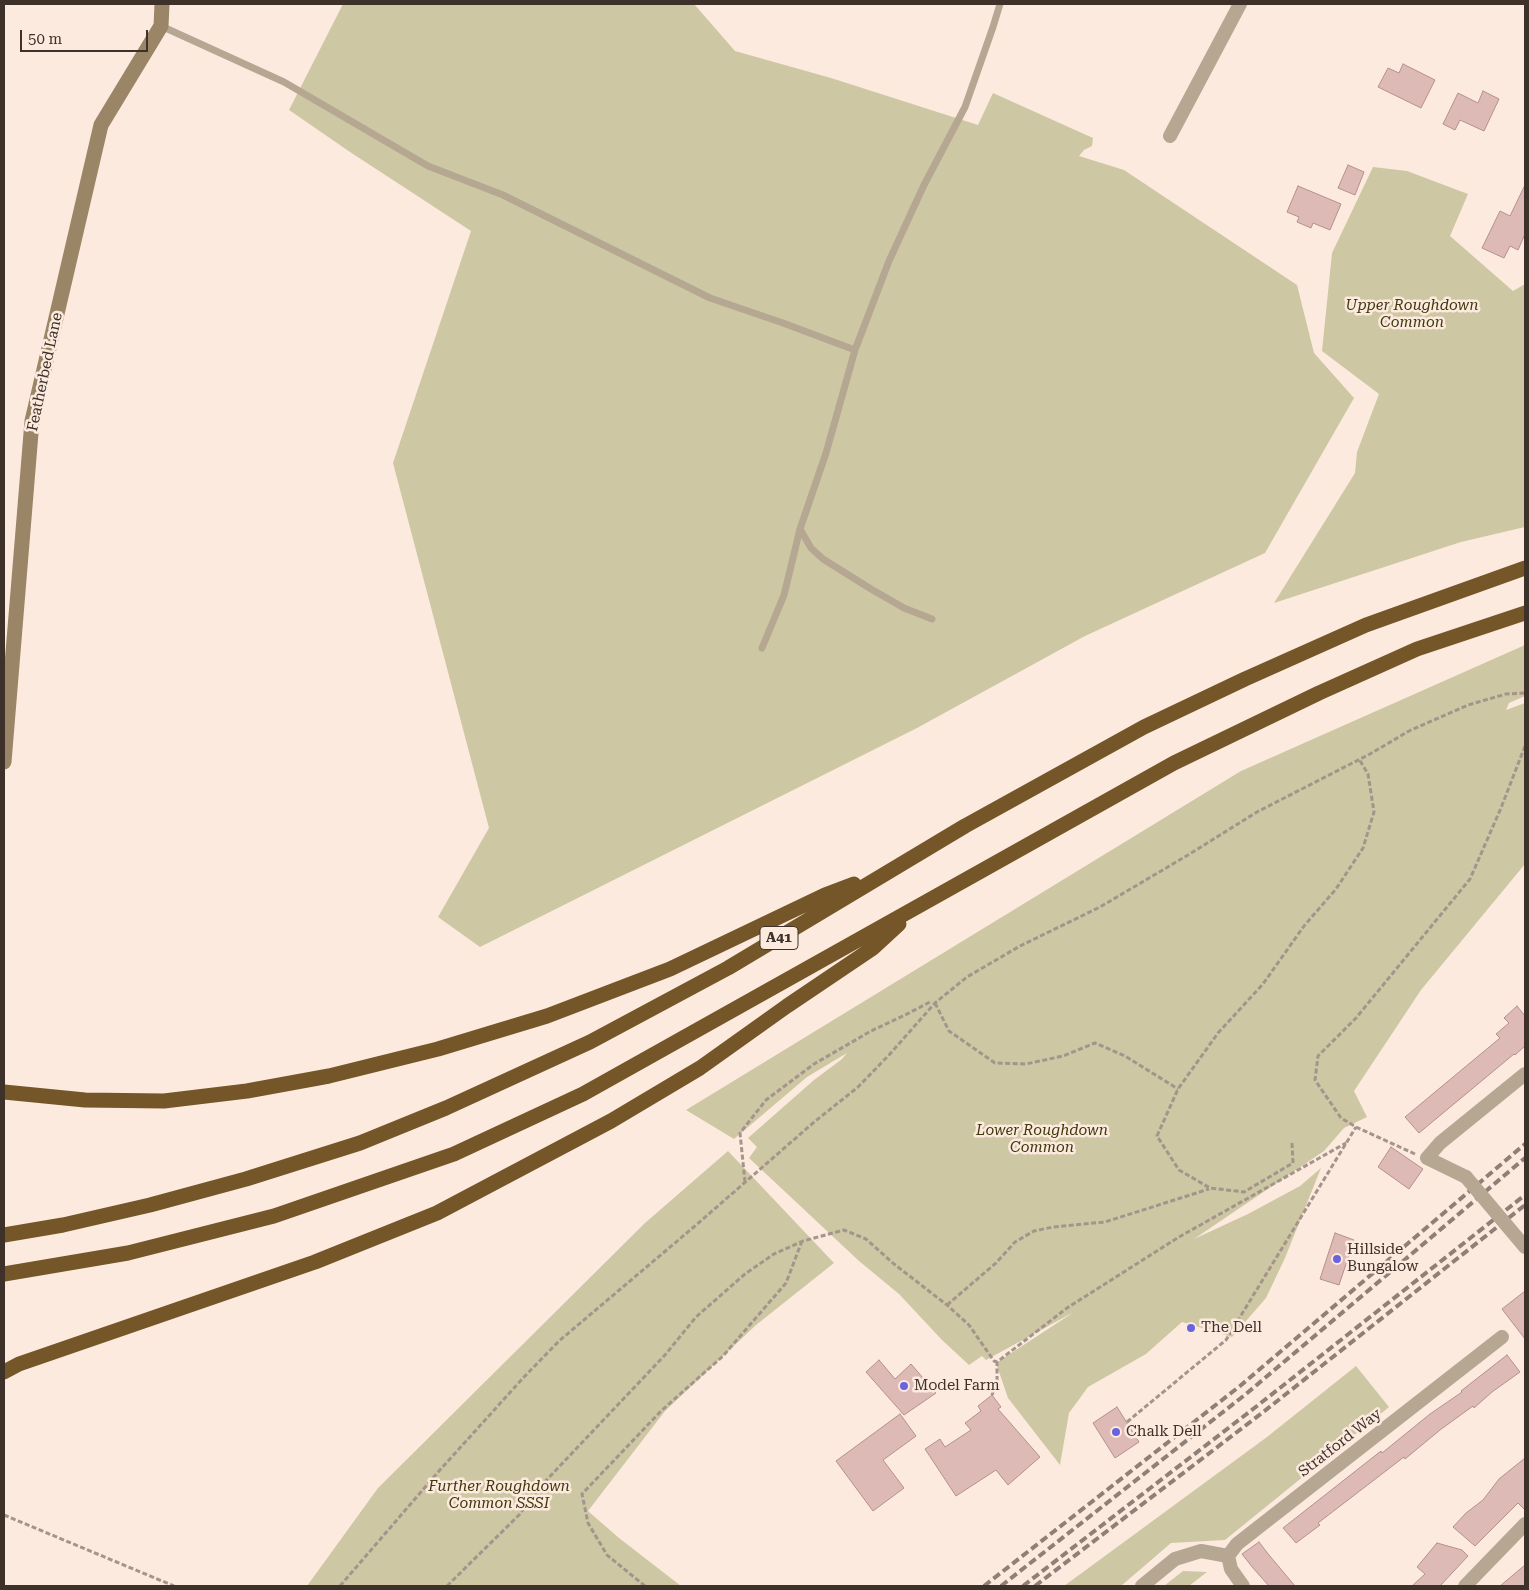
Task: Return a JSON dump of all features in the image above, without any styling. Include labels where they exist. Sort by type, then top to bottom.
[{"type":"highway","name":"A41","points":[[4,1235],[63,1225],[150,1205],[246,1178],[360,1144],[446,1108],[590,1042],[728,968],[965,826],[1144,727],[1366,625],[1525,568]]},
{"type":"highway","name":"A41","points":[[4,1274],[128,1253],[274,1216],[454,1154],[583,1094],[1182,759],[1319,693],[1417,649],[1525,613]]},
{"type":"highway","points":[[4,1092],[85,1100],[164,1101],[247,1091],[338,1074],[438,1049],[547,1016],[670,969],[825,895],[888,872]]},
{"type":"highway","points":[[4,1372],[19,1364],[315,1262],[436,1213],[611,1121],[700,1068],[873,948],[914,909]]},
{"type":"street","name":"Featherbed Lane","points":[[4,762],[32,421],[101,125],[161,26],[162,4]]},
{"type":"street","points":[[1170,136],[1240,4]]},
{"type":"street","points":[[1525,1074],[1440,1143],[1427,1158],[1466,1177],[1525,1247]]},
{"type":"street","name":"Stratford Way","points":[[1228,1556],[1237,1544],[1502,1338]]},
{"type":"street","points":[[1465,1586],[1525,1524]]},
{"type":"street","points":[[1142,1586],[1175,1559],[1201,1551],[1228,1556],[1231,1570],[1243,1586]]},
{"type":"lane","points":[[762,648],[784,595],[800,529],[826,453],[855,350],[889,261],[924,185],[964,107],[1000,4]]},
{"type":"lane","points":[[161,26],[284,82],[428,166],[502,195],[710,298],[783,322],[855,350]]},
{"type":"lane","points":[[800,529],[811,548],[823,559],[904,608],[932,619]]},
{"type":"path","points":[[340,1586],[445,1464],[559,1341],[813,1123],[858,1087],[889,1055],[934,1002],[967,977],[1020,946],[1100,907],[1257,812],[1359,759],[1409,730],[1468,705],[1506,694],[1525,693]]},
{"type":"path","points":[[1427,1158],[1356,1127],[1341,1118],[1315,1080],[1318,1056],[1356,1018],[1470,879],[1501,808],[1525,746]]},
{"type":"path","points":[[1292,1143],[1293,1163],[1244,1192],[1210,1188],[1178,1170],[1157,1136],[1178,1089],[1218,1033],[1263,984],[1304,926],[1336,889],[1363,848],[1374,812],[1368,774],[1359,759]]},
{"type":"path","points":[[934,1002],[949,1031],[995,1063],[1026,1064],[1062,1056],[1095,1043],[1125,1056],[1178,1089]]},
{"type":"path","points":[[745,1182],[740,1133],[766,1100],[814,1064],[872,1031],[934,1002]]},
{"type":"path","points":[[1127,1422],[1226,1340],[1356,1127]]},
{"type":"path","points":[[997,1362],[1067,1308],[1179,1237],[1346,1143]]},
{"type":"path","points":[[947,1304],[996,1263],[1015,1242],[1034,1231],[1106,1222],[1210,1188]]},
{"type":"path","points":[[447,1586],[519,1515],[538,1489],[665,1355],[696,1317],[744,1274],[774,1254],[803,1241],[844,1230],[866,1239],[894,1264],[947,1304],[969,1325],[994,1361],[997,1362]]},
{"type":"path","points":[[646,1586],[607,1555],[588,1523],[582,1494],[661,1411],[723,1356],[786,1283],[803,1241]]},
{"type":"path","points":[[992,1395],[997,1382],[997,1362]]},
{"type":"path","points":[[4,1515],[174,1586]]},
{"type":"green space","points":[[343,4],[694,4],[735,51],[831,78],[978,125],[993,93],[1093,138],[1092,146],[1084,150],[1079,156],[1124,170],[1297,285],[1314,353],[1354,398],[1265,553],[1085,636],[917,728],[480,947],[438,917],[489,828],[393,463],[471,231],[289,110]]},
{"type":"green space","name":"Upper Roughdown Common","points":[[1373,167],[1407,171],[1468,194],[1450,236],[1513,291],[1525,284],[1525,527],[1461,542],[1274,603],[1355,473],[1357,452],[1379,394],[1322,351],[1332,253]]},
{"type":"green space","name":"Lower Roughdown Common","points":[[1525,645],[1525,696],[1509,703],[1506,710],[1525,703],[1525,864],[1421,990],[1354,1091],[1367,1117],[1344,1128],[1324,1151],[1194,1239],[1248,1214],[1300,1186],[1321,1168],[1285,1258],[1266,1298],[1232,1337],[1182,1322],[1146,1354],[1088,1387],[1069,1413],[1060,1465],[1008,1398],[996,1363],[1074,1312],[986,1360],[982,1356],[969,1365],[942,1340],[899,1294],[859,1261],[749,1158],[757,1147],[748,1138],[847,1053],[807,1077],[734,1139],[686,1110],[1241,771]]},
{"type":"green space","name":"Further Roughdown Common SSSI","points":[[728,1151],[834,1263],[756,1325],[665,1411],[588,1511],[619,1538],[681,1586],[307,1586],[378,1488],[645,1223]]},
{"type":"green space","points":[[1356,1366],[1389,1407],[1225,1540],[1171,1543],[1121,1586],[1064,1586],[1267,1437]]},
{"type":"green space","points":[[1183,1571],[1207,1572],[1189,1586],[1164,1586]]},
{"type":"building","points":[[1403,64],[1435,80],[1421,108],[1378,87],[1388,68],[1399,73]]},
{"type":"building","points":[[1483,91],[1499,99],[1484,131],[1460,120],[1455,130],[1443,124],[1458,93],[1478,103]]},
{"type":"building","points":[[1348,165],[1364,172],[1355,195],[1338,188]]},
{"type":"building","points":[[1525,185],[1525,234],[1518,250],[1510,246],[1504,258],[1482,248],[1500,211],[1510,216]]},
{"type":"building","points":[[1298,186],[1341,204],[1330,230],[1313,223],[1311,228],[1297,222],[1299,217],[1287,212]]},
{"type":"building","points":[[1517,1006],[1525,1016],[1525,1046],[1419,1133],[1405,1117],[1500,1038],[1496,1034],[1509,1023],[1504,1018]]},
{"type":"building","points":[[1391,1147],[1423,1169],[1409,1189],[1378,1167]]},
{"type":"building","name":"Hillside Bungalow","points":[[1335,1233],[1354,1240],[1339,1285],[1320,1279]]},
{"type":"building","points":[[1525,1291],[1525,1339],[1502,1309]]},
{"type":"building","points":[[1507,1355],[1520,1372],[1492,1392],[1474,1408],[1473,1406],[1440,1430],[1405,1459],[1404,1457],[1318,1523],[1320,1525],[1296,1543],[1283,1528],[1381,1451],[1382,1453],[1430,1414],[1462,1392]]},
{"type":"building","name":"Model Farm","points":[[879,1360],[895,1379],[911,1364],[936,1393],[904,1415],[866,1372]]},
{"type":"building","points":[[992,1395],[1001,1407],[998,1409],[1040,1457],[1008,1485],[996,1470],[956,1496],[925,1449],[940,1439],[945,1447],[971,1430],[965,1423],[981,1411],[978,1406]]},
{"type":"building","name":"Chalk Dell","points":[[1117,1407],[1139,1442],[1115,1458],[1093,1423]]},
{"type":"building","points":[[900,1414],[916,1436],[883,1460],[904,1488],[873,1511],[836,1461]]},
{"type":"building","points":[[1525,1458],[1525,1510],[1518,1503],[1475,1546],[1453,1527],[1466,1513],[1483,1500],[1499,1479]]},
{"type":"building","points":[[1259,1542],[1295,1586],[1269,1586],[1253,1568],[1242,1554]]},
{"type":"building","points":[[1437,1543],[1462,1550],[1468,1556],[1440,1586],[1412,1586],[1425,1574],[1417,1567]]},
{"type":"building","points":[[1525,1565],[1525,1586],[1500,1586]]},
{"type":"railway","points":[[984,1586],[1240,1386],[1525,1144]]},
{"type":"railway","points":[[1001,1586],[1246,1394],[1525,1158]]},
{"type":"railway","points":[[1023,1586],[1257,1406],[1525,1195]]},
{"type":"railway","points":[[1035,1586],[1262,1413],[1525,1205]]},
{"type":"place","name":"Hillside Bungalow","points":[[1337,1259]]},
{"type":"place","name":"The Dell","points":[[1191,1328]]},
{"type":"place","name":"Model Farm","points":[[904,1386]]},
{"type":"place","name":"Chalk Dell","points":[[1116,1432]]}]
